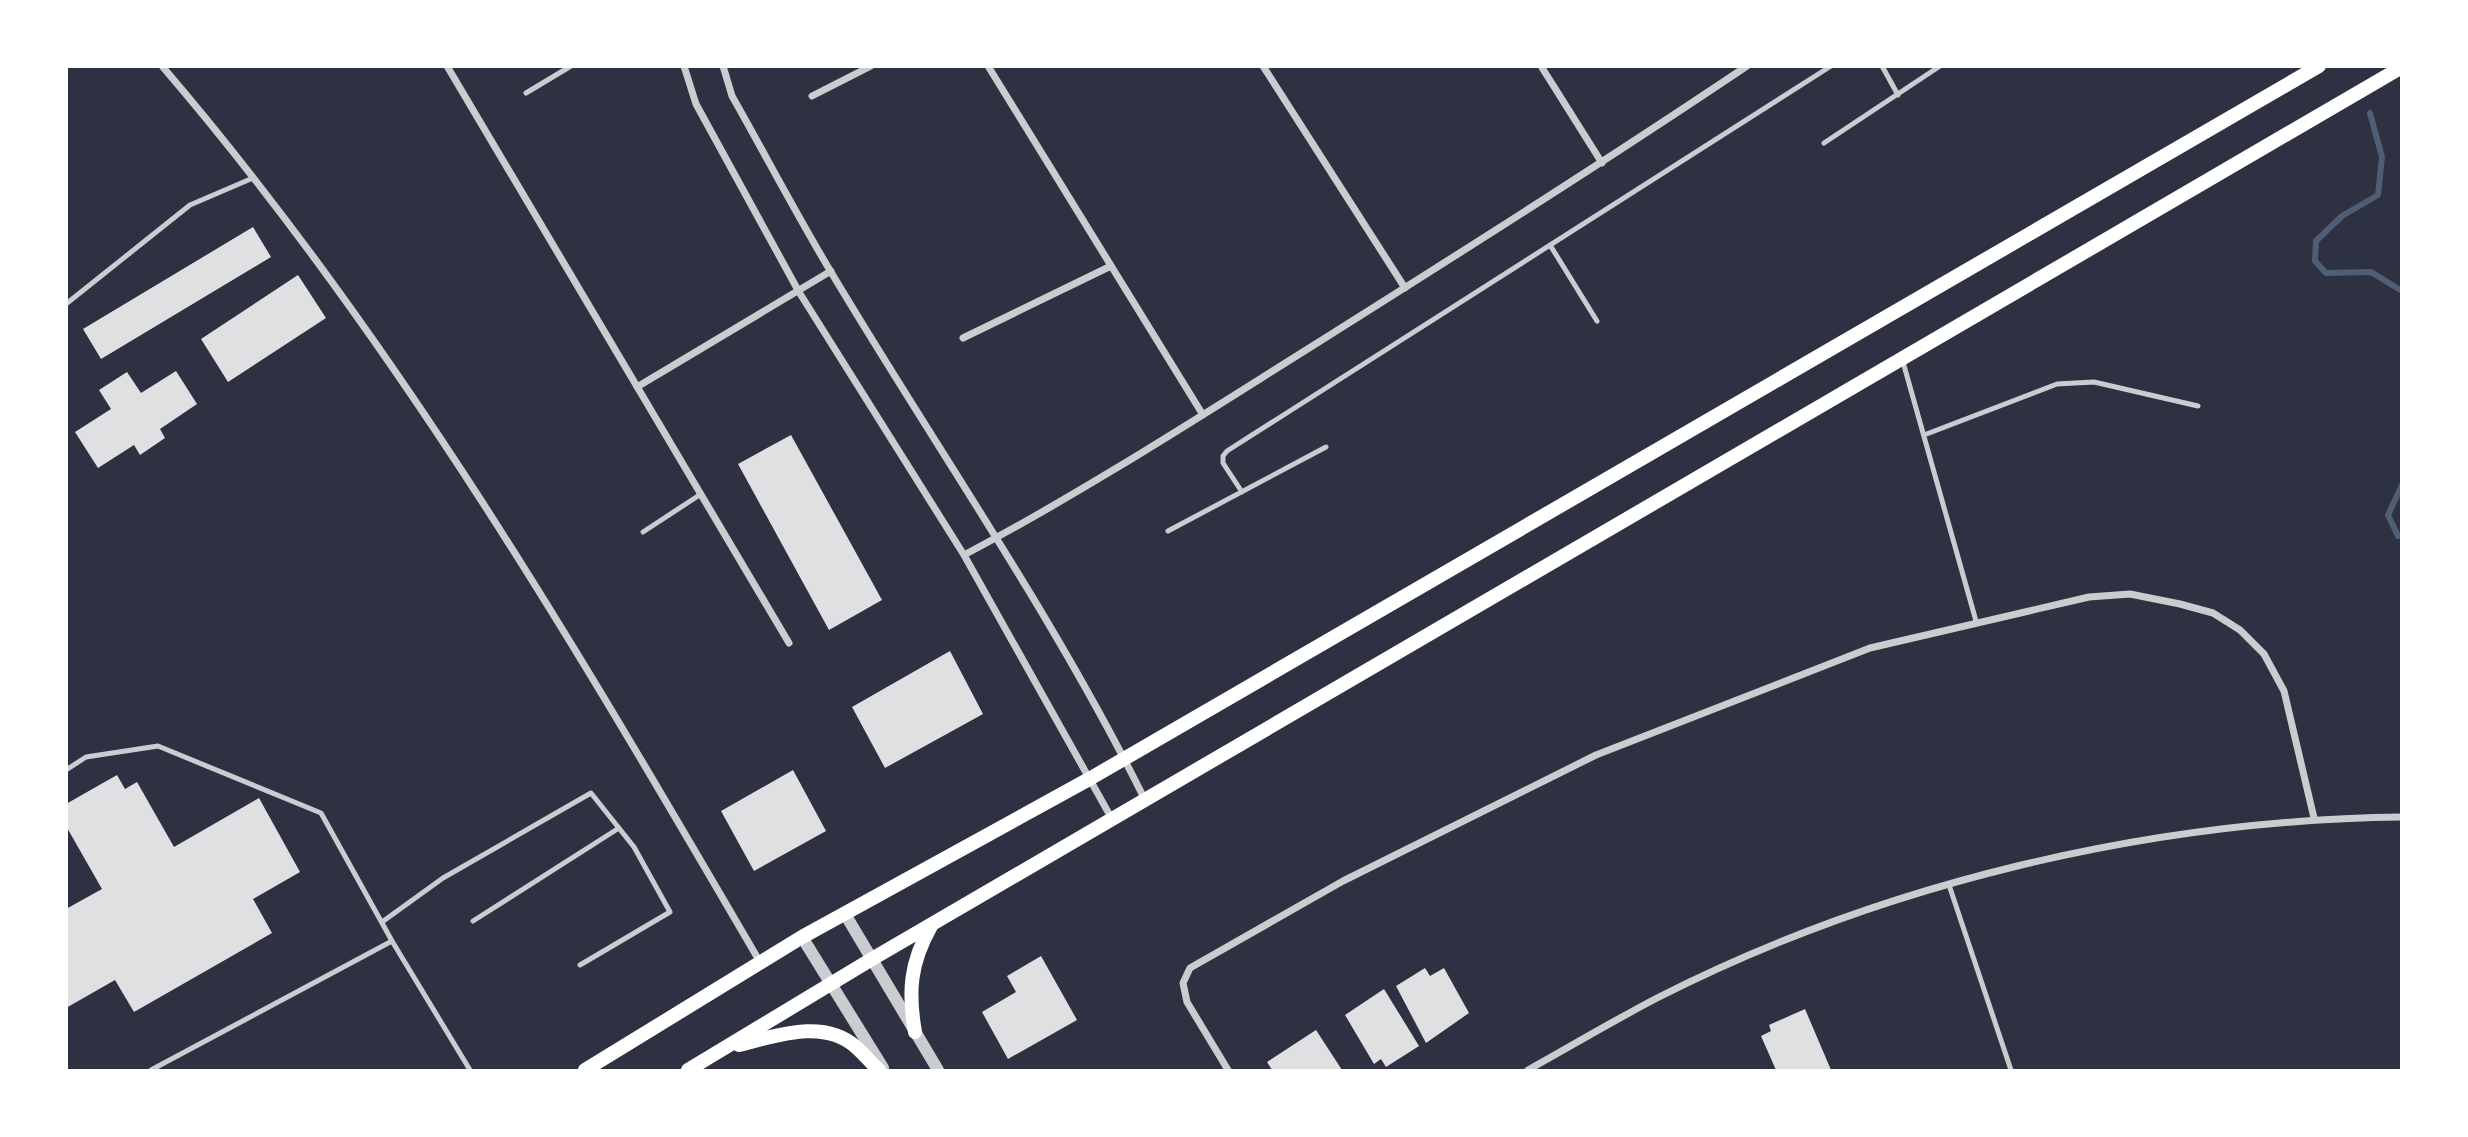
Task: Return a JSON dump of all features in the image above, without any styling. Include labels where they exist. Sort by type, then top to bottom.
[{"type":"main road","points":[[585,1070],[802,937],[1091,778],[2319,66]]},
{"type":"main road","points":[[688,1070],[933,923],[2402,67]]},
{"type":"main road","points":[[915,1032],[909,999],[914,967],[921,945],[933,923]]},
{"type":"main road","points":[[724,1049],[787,1033],[820,1031],[855,1045],[882,1070]]},
{"type":"street","points":[[162,66],[331,278],[415,399],[598,685],[760,962]]},
{"type":"street","points":[[447,66],[789,643]]},
{"type":"street","points":[[684,66],[696,104],[799,292],[964,555],[1091,778],[1112,820]]},
{"type":"street","points":[[723,66],[732,96],[831,271],[998,537],[1145,801]]},
{"type":"street","points":[[811,96],[871,66]]},
{"type":"street","points":[[988,66],[1203,415]]},
{"type":"street","points":[[1263,66],[1405,288]]},
{"type":"street","points":[[1541,66],[1602,163]]},
{"type":"street","points":[[964,555],[1203,415],[1602,163],[1747,66]]},
{"type":"street","points":[[963,338],[1111,266]]},
{"type":"street","points":[[637,387],[831,271]]},
{"type":"street","points":[[1228,1070],[1187,1002],[1183,983],[1190,968],[1343,881],[1596,755],[1870,648],[1976,621],[2078,598],[2130,594],[2213,613],[2240,630],[2264,654],[2284,691],[2314,818]]},
{"type":"street","points":[[1528,1070],[1658,998],[1772,947],[1949,885],[2046,858],[2155,838],[2314,818],[2402,817]]},
{"type":"street","points":[[845,914],[938,1070]]},
{"type":"street","points":[[802,937],[882,1070]]},
{"type":"lane","points":[[526,93],[571,66]]},
{"type":"lane","points":[[1242,492],[1223,463],[1223,456],[1227,451],[1831,66]]},
{"type":"lane","points":[[1882,66],[1898,94]]},
{"type":"lane","points":[[1825,143],[1940,66]]},
{"type":"lane","points":[[66,304],[190,205],[253,178]]},
{"type":"lane","points":[[1550,245],[1597,321]]},
{"type":"lane","points":[[1902,360],[1976,621]]},
{"type":"lane","points":[[1924,435],[2057,384],[2094,382],[2198,406]]},
{"type":"lane","points":[[1168,531],[1326,447]]},
{"type":"lane","points":[[643,532],[701,494]]},
{"type":"lane","points":[[66,770],[86,757],[158,746],[321,813],[392,941],[470,1070]]},
{"type":"lane","points":[[382,922],[443,878],[591,793],[634,847],[670,912],[580,965]]},
{"type":"lane","points":[[473,921],[619,828]]},
{"type":"lane","points":[[1949,885],[2011,1070]]},
{"type":"lane","points":[[150,1070],[392,941]]},
{"type":"building","points":[[253,227],[271,257],[101,359],[83,329]]},
{"type":"building","points":[[298,275],[326,318],[228,382],[201,339]]},
{"type":"building","points":[[176,371],[197,404],[160,429],[165,438],[140,455],[134,445],[98,468],[75,432],[111,409],[99,390],[127,372],[141,393]]},
{"type":"building","points":[[791,435],[882,600],[829,630],[738,464]]},
{"type":"building","points":[[950,651],[983,714],[885,768],[852,707]]},
{"type":"building","points":[[793,770],[826,831],[754,871],[721,811]]},
{"type":"building","points":[[117,775],[125,789],[137,782],[174,847],[259,798],[300,872],[253,899],[272,933],[134,1012],[115,980],[66,1008],[66,909],[102,889],[66,826],[66,804]]},
{"type":"building","points":[[1041,956],[1077,1020],[1008,1059],[982,1012],[1016,992],[1007,976]]},
{"type":"building","points":[[1425,968],[1430,976],[1444,968],[1469,1013],[1426,1043],[1396,986]]},
{"type":"building","points":[[1384,989],[1419,1046],[1386,1067],[1381,1059],[1374,1064],[1345,1015]]},
{"type":"building","points":[[1805,1009],[1831,1070],[1776,1070],[1761,1036],[1771,1031],[1769,1025]]},
{"type":"building","points":[[1316,1030],[1342,1070],[1272,1070],[1267,1062]]},
{"type":"waterway","points":[[2370,113],[2382,157],[2378,195],[2342,216],[2316,241],[2315,261],[2326,273],[2371,272],[2402,291]]},
{"type":"waterway","points":[[2402,485],[2388,515],[2398,536],[2402,535]]}]
